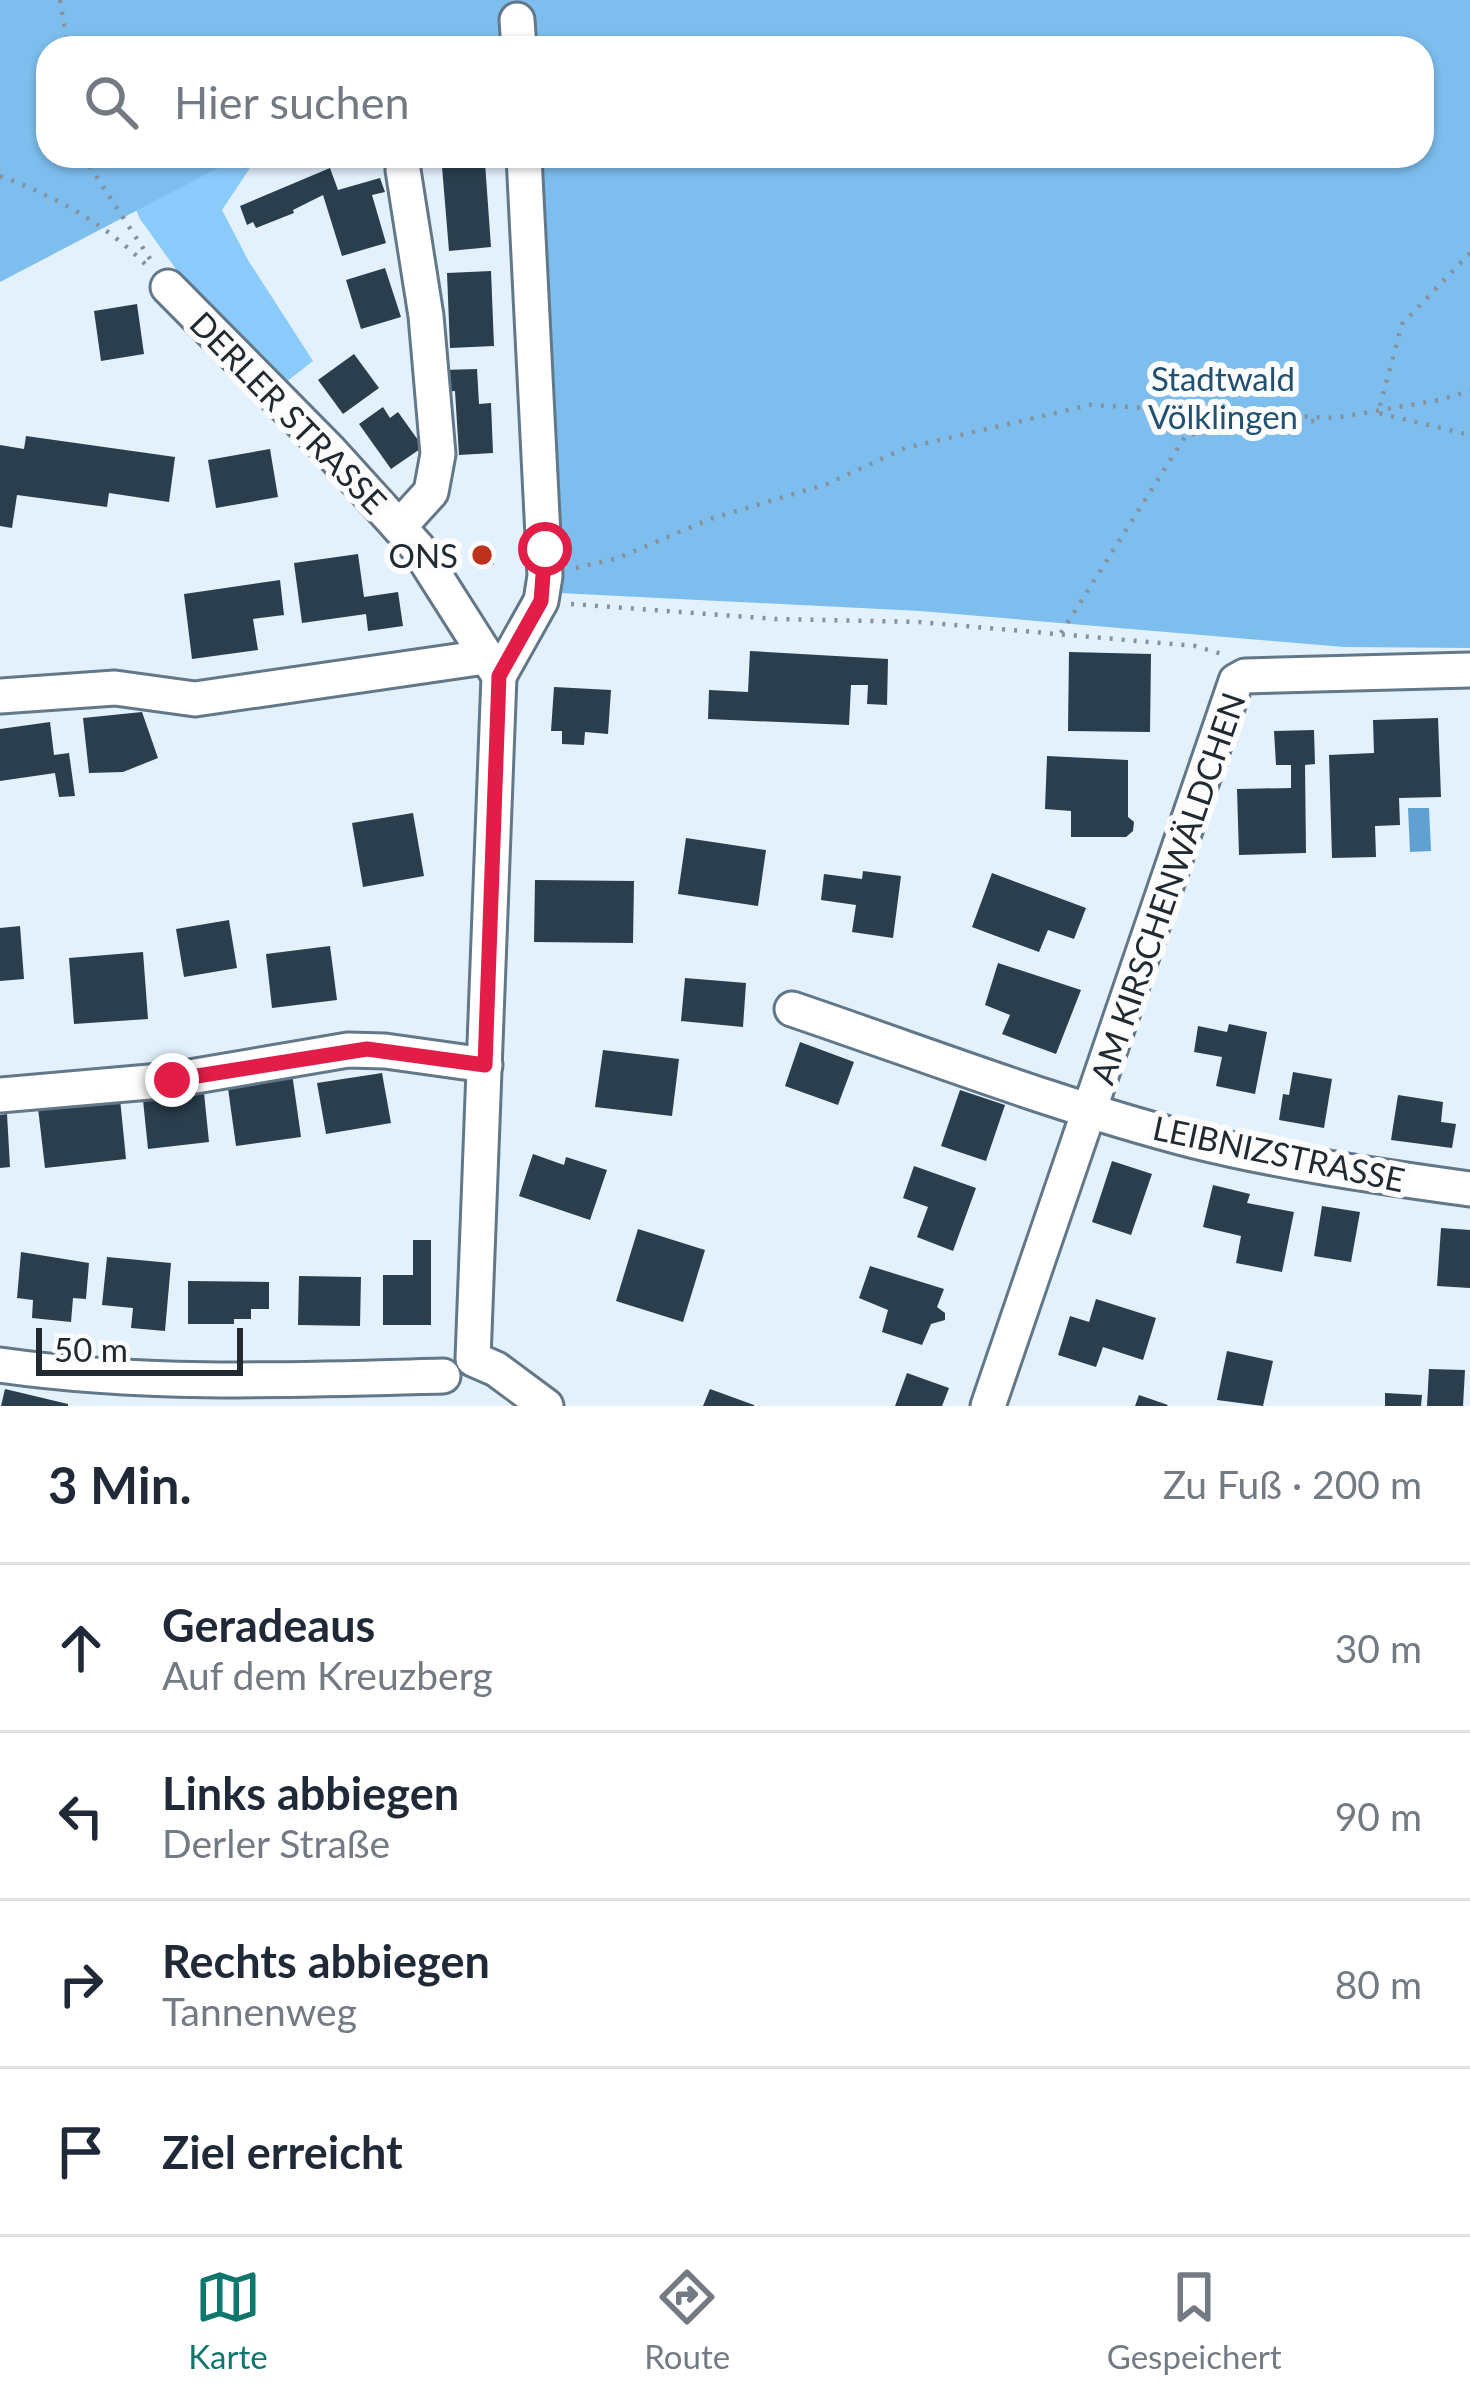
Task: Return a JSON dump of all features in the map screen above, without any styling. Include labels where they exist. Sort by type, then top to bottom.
[{"type":"street","points":[[0,1365],[187,1382],[440,1391],[473,1359],[485,1065],[492,666],[543,589],[525,168]]},
{"type":"street","points":[[399,527],[431,492],[438,454],[426,316],[403,170]]},
{"type":"street","name":"DERLER STRASSE","points":[[168,287],[417,547],[492,666]]},
{"type":"street","points":[[0,696],[115,688],[195,699],[492,666]]},
{"type":"street","name":"AM KIRSCHENWÄLDCHEN","points":[[998,1403],[1090,1111],[1236,681],[1245,676],[1470,670]]},
{"type":"street","name":"AM KIRSCHENWÄLDCHEN","points":[[792,1009],[1090,1111]]},
{"type":"street","points":[[0,1095],[172,1080],[367,1049],[485,1065]]},
{"type":"street","name":"LEIBNIZSTRASSE","points":[[1090,1111],[1238,1151],[1470,1189]]},
{"type":"street","points":[[473,1359],[546,1406]]},
{"type":"path","points":[[61,0],[66,36]]},
{"type":"path","points":[[91,168],[168,287]]},
{"type":"path","points":[[0,176],[45,193],[122,240],[168,287]]},
{"type":"path","points":[[1378,413],[1402,324],[1470,253]]},
{"type":"path","points":[[1060,634],[1186,435],[1378,413],[1470,391]]},
{"type":"path","points":[[543,589],[710,519],[827,484],[905,448],[1090,405],[1335,418]]},
{"type":"path","points":[[1378,413],[1470,434]]},
{"type":"path","points":[[543,589],[776,619],[919,622],[1195,646],[1224,654],[1245,676]]},
{"type":"shaded area","points":[[118,168],[250,168],[222,210],[313,361],[286,382],[178,272],[140,219]]},
{"type":"shaded area","points":[[1408,808],[1429,808],[1431,851],[1410,852]]},
{"type":"green space","name":"Stadtwald Völklingen","points":[[0,0],[1470,0],[1470,648],[1344,647],[920,611],[559,593],[536,168],[1434,168],[1434,36],[36,36],[36,168],[218,168],[0,282]]},
{"type":"building","points":[[330,168],[338,190],[380,178],[385,192],[372,195],[386,243],[342,256],[323,195],[256,228],[253,222],[247,225],[240,206]]},
{"type":"building","points":[[442,168],[485,168],[491,247],[449,251]]},
{"type":"building","points":[[385,268],[401,317],[361,329],[346,280]]},
{"type":"building","points":[[491,271],[494,346],[450,348],[447,273]]},
{"type":"building","points":[[137,304],[144,354],[101,361],[94,311]]},
{"type":"building","points":[[354,354],[379,388],[343,414],[318,380]]},
{"type":"building","points":[[477,369],[479,404],[491,403],[493,453],[459,455],[455,391],[444,392],[443,370]]},
{"type":"building","points":[[383,407],[390,418],[398,412],[423,447],[391,469],[359,424]]},
{"type":"building","points":[[26,436],[175,457],[169,502],[109,493],[107,507],[17,495],[12,528],[0,526],[0,445],[24,449]]},
{"type":"building","points":[[270,449],[278,497],[216,508],[208,460]]},
{"type":"building","name":"ONS","points":[[484,542],[494,564],[481,569],[471,547]]},
{"type":"building","points":[[358,554],[364,597],[398,592],[403,626],[368,631],[366,614],[302,623],[294,563]]},
{"type":"building","points":[[280,580],[284,615],[253,619],[258,650],[192,659],[184,594]]},
{"type":"building","points":[[750,651],[888,659],[887,705],[867,704],[868,685],[851,685],[849,725],[708,719],[709,690],[748,692]]},
{"type":"building","points":[[1069,652],[1151,654],[1150,732],[1068,731]]},
{"type":"building","points":[[554,687],[611,690],[608,734],[585,732],[584,745],[562,744],[562,731],[551,731]]},
{"type":"building","points":[[142,712],[158,758],[123,772],[89,773],[83,718]]},
{"type":"building","points":[[1438,718],[1441,797],[1399,798],[1400,825],[1375,826],[1376,857],[1332,858],[1329,755],[1374,753],[1373,720]]},
{"type":"building","points":[[50,722],[54,755],[69,753],[75,796],[59,797],[55,773],[0,781],[0,729]]},
{"type":"building","points":[[1314,730],[1315,764],[1305,765],[1306,853],[1239,855],[1237,789],[1291,788],[1291,765],[1276,765],[1274,731]]},
{"type":"building","points":[[1047,756],[1128,760],[1128,817],[1134,822],[1133,831],[1126,837],[1071,837],[1071,811],[1045,809]]},
{"type":"building","points":[[413,813],[424,876],[363,887],[352,823]]},
{"type":"building","points":[[686,838],[766,850],[758,906],[678,894]]},
{"type":"building","points":[[863,871],[901,876],[893,938],[852,932],[856,905],[821,900],[824,874],[862,879]]},
{"type":"building","points":[[992,873],[1086,908],[1074,939],[1048,930],[1039,952],[972,927]]},
{"type":"building","points":[[535,880],[634,881],[633,943],[534,942]]},
{"type":"building","points":[[229,920],[237,968],[184,977],[176,929]]},
{"type":"building","points":[[20,926],[24,979],[0,981],[0,928]]},
{"type":"building","points":[[330,946],[337,1000],[272,1008],[266,954]]},
{"type":"building","points":[[143,952],[148,1019],[74,1024],[69,958]]},
{"type":"building","points":[[998,963],[1081,990],[1056,1054],[1002,1034],[1010,1015],[985,1005]]},
{"type":"building","points":[[685,978],[746,983],[743,1027],[681,1021]]},
{"type":"building","points":[[1229,1024],[1267,1032],[1255,1094],[1216,1086],[1222,1057],[1194,1052],[1198,1026],[1227,1032]]},
{"type":"building","points":[[800,1042],[854,1062],[838,1105],[785,1086]]},
{"type":"building","points":[[603,1050],[679,1059],[672,1116],[595,1107]]},
{"type":"building","points":[[1293,1072],[1332,1079],[1324,1128],[1279,1120]]},
{"type":"building","points":[[292,1073],[301,1137],[236,1146],[227,1081]]},
{"type":"building","points":[[382,1073],[391,1123],[326,1134],[317,1083]]},
{"type":"building","points":[[960,1090],[1005,1105],[986,1161],[941,1146]]},
{"type":"building","points":[[204,1093],[209,1142],[148,1149],[143,1100]]},
{"type":"building","points":[[1398,1095],[1443,1102],[1441,1122],[1456,1124],[1452,1148],[1391,1140]]},
{"type":"building","points":[[120,1099],[126,1159],[45,1168],[38,1108]]},
{"type":"building","points":[[7,1114],[10,1167],[0,1168],[0,1115]]},
{"type":"building","points":[[533,1154],[564,1165],[566,1157],[607,1170],[590,1220],[519,1196]]},
{"type":"building","points":[[1112,1161],[1152,1174],[1131,1235],[1092,1222]]},
{"type":"building","points":[[914,1166],[976,1188],[953,1251],[917,1237],[928,1207],[903,1198]]},
{"type":"building","points":[[1213,1185],[1250,1194],[1247,1203],[1294,1212],[1282,1272],[1236,1263],[1241,1236],[1203,1227]]},
{"type":"building","points":[[1322,1206],[1360,1212],[1351,1262],[1314,1256]]},
{"type":"building","points":[[1441,1228],[1470,1230],[1470,1288],[1437,1286]]},
{"type":"building","points":[[638,1229],[705,1250],[683,1322],[616,1301]]},
{"type":"building","points":[[413,1240],[431,1240],[431,1325],[383,1325],[383,1275],[413,1275]]},
{"type":"building","points":[[21,1252],[89,1263],[86,1299],[73,1298],[71,1322],[32,1318],[33,1300],[17,1298]]},
{"type":"building","points":[[107,1257],[171,1263],[165,1331],[131,1328],[133,1308],[102,1305]]},
{"type":"building","points":[[870,1266],[944,1289],[937,1307],[945,1313],[945,1320],[931,1324],[922,1345],[882,1332],[888,1310],[859,1298]]},
{"type":"building","points":[[299,1276],[361,1277],[360,1326],[298,1325]]},
{"type":"building","points":[[188,1281],[269,1282],[269,1309],[251,1309],[251,1319],[234,1319],[234,1324],[188,1324]]},
{"type":"building","points":[[1096,1299],[1156,1318],[1143,1360],[1103,1347],[1096,1367],[1058,1355],[1070,1316],[1089,1322]]},
{"type":"building","points":[[1227,1351],[1273,1361],[1263,1406],[1217,1400]]},
{"type":"building","points":[[1429,1369],[1465,1370],[1463,1406],[1427,1406]]},
{"type":"building","points":[[907,1373],[949,1388],[942,1406],[895,1406]]},
{"type":"building","points":[[5,1389],[68,1404],[68,1406],[1,1406]]},
{"type":"building","points":[[710,1389],[754,1405],[754,1406],[703,1406]]},
{"type":"building","points":[[1385,1393],[1422,1395],[1421,1406],[1385,1406]]},
{"type":"building","points":[[1139,1395],[1168,1405],[1135,1406]]},
{"type":"place","name":"ONS","points":[[482,555]]},
{"type":"route","points":[[172,1080],[367,1049],[485,1065],[499,676],[541,601],[545,549]]}]
